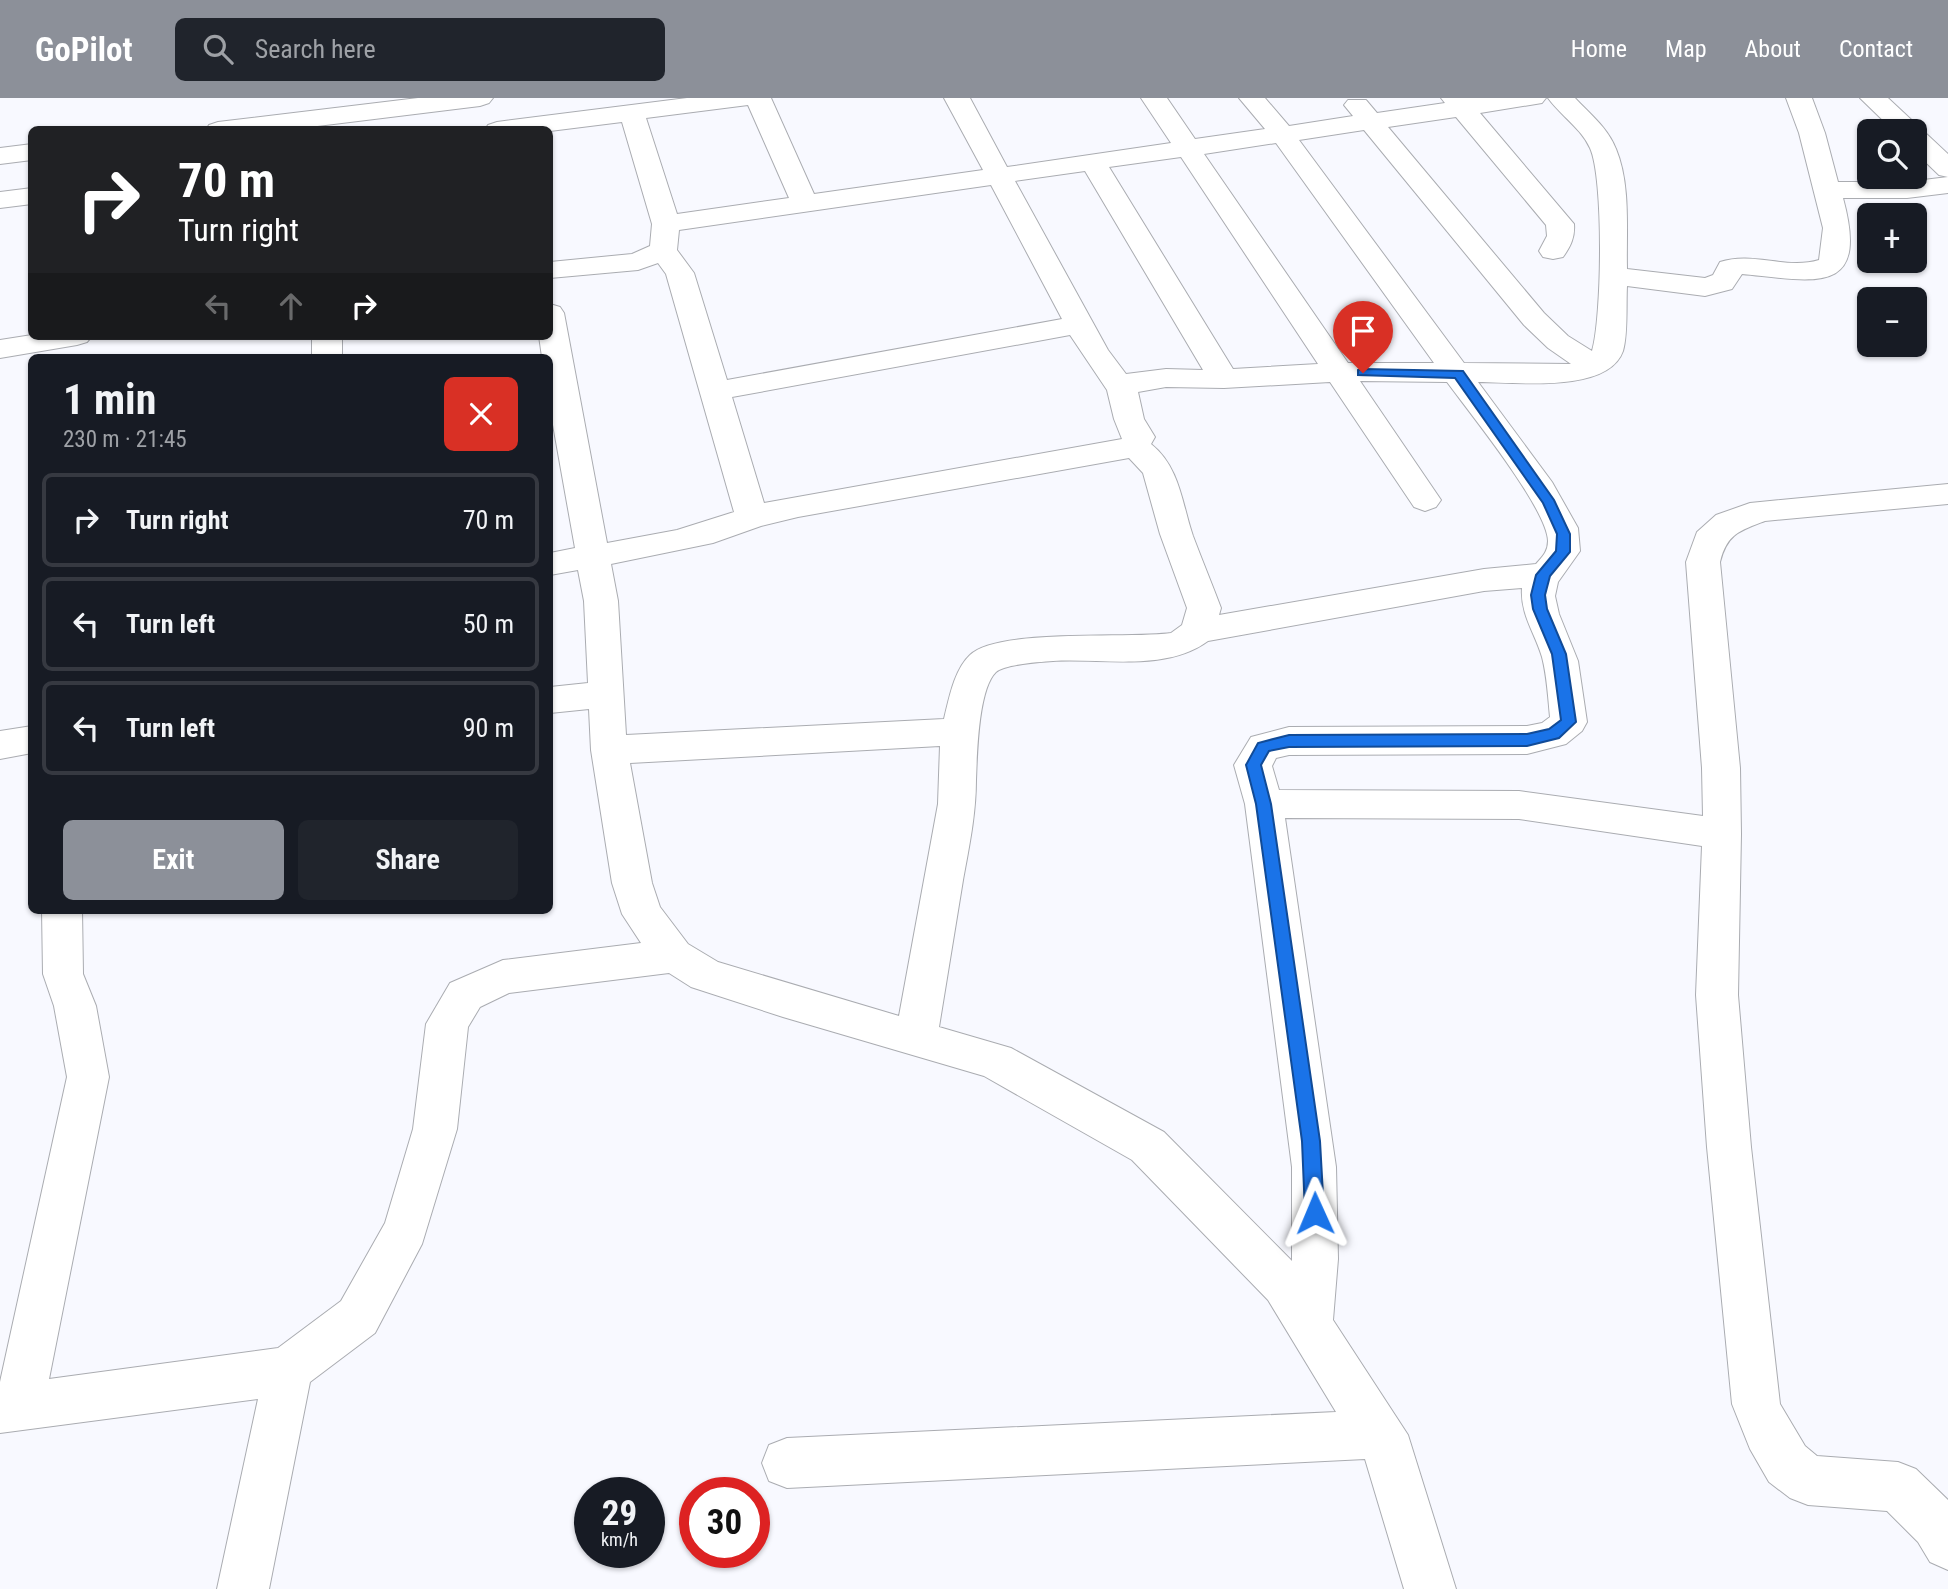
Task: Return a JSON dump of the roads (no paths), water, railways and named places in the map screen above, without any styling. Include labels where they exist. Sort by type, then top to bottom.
[{"type":"street","points":[[251,126],[480,98]]},
{"type":"street","points":[[539,98],[543,124]]},
{"type":"street","points":[[527,126],[746,98]]},
{"type":"street","points":[[758,98],[804,202]]},
{"type":"street","points":[[553,563],[713,532],[752,517],[798,506],[1113,453],[1135,446],[1139,437],[1129,419],[1122,389],[1094,352],[957,98]]},
{"type":"street","points":[[1154,98],[1425,500]]},
{"type":"street","points":[[1252,98],[1282,134],[1458,374],[1549,503],[1564,534],[1563,552],[1543,575],[1538,595],[1540,609],[1559,654],[1569,722],[1553,734],[1527,740],[1289,741],[1264,747],[1253,765],[1264,804],[1314,1167],[1315,1259],[1309,1326]]},
{"type":"street","points":[[1351,98],[1534,319],[1558,342],[1595,366]]},
{"type":"street","points":[[553,270],[638,262],[665,237],[804,202],[1371,122],[1459,103],[1533,98]]},
{"type":"street","points":[[1122,389],[1132,382],[1166,377],[1224,379],[1339,372],[1572,373],[1595,366],[1608,351],[1613,276],[1612,190],[1604,150],[1594,132],[1561,98]]},
{"type":"street","points":[[1613,276],[1705,287],[1721,285],[1727,279],[1730,268],[1739,265],[1823,270],[1832,265],[1836,228],[1812,133],[1799,98]]},
{"type":"street","points":[[1872,98],[1896,119]]},
{"type":"street","points":[[1459,103],[1560,223],[1561,236],[1553,251]]},
{"type":"street","points":[[632,114],[665,237],[680,273],[752,517]]},
{"type":"street","points":[[1927,149],[1948,169]]},
{"type":"street","points":[[0,156],[28,152]]},
{"type":"street","points":[[1092,161],[1224,379]]},
{"type":"street","points":[[1827,190],[1907,190],[1948,184]]},
{"type":"street","points":[[0,200],[28,196]]},
{"type":"street","points":[[716,391],[1079,325]]},
{"type":"street","points":[[553,333],[601,601],[609,750],[632,883],[642,914],[674,956],[705,975],[783,1000],[996,1060],[1147,1146],[1284,1285],[1390,1453],[1430,1589]]},
{"type":"street","points":[[0,349],[53,340]]},
{"type":"street","points":[[1135,446],[1149,458],[1159,473],[1177,534],[1204,608],[1198,631]]},
{"type":"street","points":[[1948,494],[1761,511],[1728,523],[1709,540],[1703,562],[1721,768],[1722,834],[1717,995],[1756,1404],[1767,1433],[1787,1464],[1808,1479],[1898,1488],[1936,1524],[1948,1544]]},
{"type":"street","points":[[916,1038],[957,804],[959,732],[971,684],[982,664],[996,656],[1052,649],[1160,647],[1180,644],[1198,631],[1484,580],[1543,575]]},
{"type":"street","points":[[553,700],[605,694]]},
{"type":"street","points":[[609,750],[959,732]]},
{"type":"street","points":[[0,746],[28,740]]},
{"type":"street","points":[[1264,804],[1519,805],[1722,834]]},
{"type":"street","points":[[62,914],[63,974],[75,1006],[88,1077],[10,1407],[253,1377],[289,1369],[358,1317],[406,1229],[435,1129],[447,1024],[465,995],[503,977],[674,956]]},
{"type":"street","points":[[243,1589],[289,1369]]},
{"type":"street","points":[[787,1463],[1378,1434]]}]
